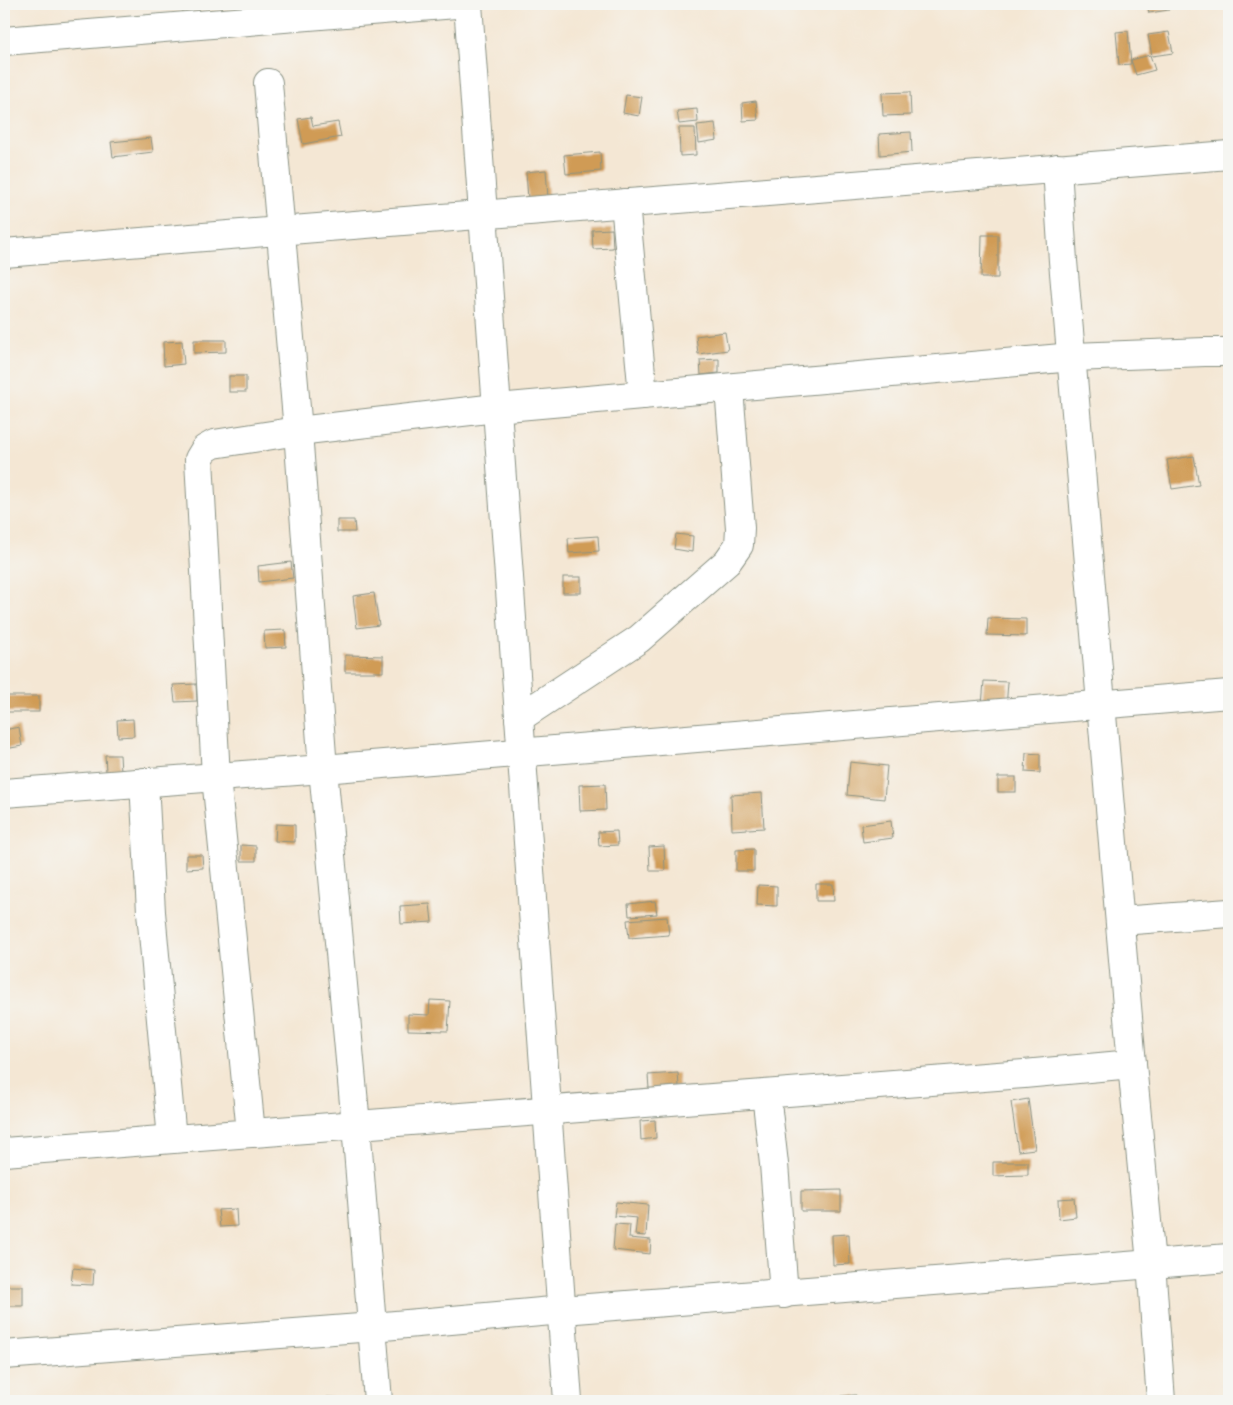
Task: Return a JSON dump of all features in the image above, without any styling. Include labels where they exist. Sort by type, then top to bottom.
[{"type":"street","points":[[4,41],[456,4]]},
{"type":"street","points":[[468,4],[518,718],[563,1310],[568,1401]]},
{"type":"street","points":[[268,83],[298,431],[323,769],[356,1125],[378,1401]]},
{"type":"street","points":[[4,253],[1229,155]]},
{"type":"street","points":[[1057,168],[1063,261],[1073,357],[1132,1064],[1151,1264],[1161,1401]]},
{"type":"street","points":[[624,203],[643,395]]},
{"type":"street","points":[[251,1133],[216,777],[199,459],[205,449],[214,444],[298,431],[496,408],[1073,357],[1229,352]]},
{"type":"street","points":[[518,718],[639,639],[727,562],[739,545],[740,528],[729,388]]},
{"type":"street","points":[[4,793],[323,769],[1229,694]]},
{"type":"street","points":[[144,782],[151,912],[172,1139]]},
{"type":"street","points":[[1120,921],[1229,913]]},
{"type":"street","points":[[4,1152],[1132,1064]]},
{"type":"street","points":[[766,1094],[774,1164],[784,1294]]},
{"type":"street","points":[[4,1355],[1229,1258]]},
{"type":"building","points":[[1147,4],[1168,4],[1169,10],[1149,13]]},
{"type":"building","points":[[1128,31],[1131,64],[1119,65],[1116,32]]},
{"type":"building","points":[[1169,32],[1173,53],[1152,56],[1148,35]]},
{"type":"building","points":[[1150,55],[1155,70],[1136,75],[1131,60]]},
{"type":"building","points":[[910,92],[911,115],[883,116],[882,93]]},
{"type":"building","points":[[626,95],[642,97],[639,116],[623,113]]},
{"type":"building","points":[[756,101],[758,120],[743,121],[742,103]]},
{"type":"building","points":[[697,109],[698,122],[679,124],[677,111]]},
{"type":"building","points":[[311,117],[313,126],[338,122],[341,137],[303,144],[298,119]]},
{"type":"building","points":[[715,123],[717,140],[699,143],[697,125]]},
{"type":"building","points":[[679,128],[695,128],[696,155],[680,156]]},
{"type":"building","points":[[911,132],[912,152],[880,155],[879,134]]},
{"type":"building","points":[[151,138],[153,152],[113,157],[111,142]]},
{"type":"building","points":[[600,152],[601,171],[566,174],[564,155]]},
{"type":"building","points":[[546,170],[548,198],[528,199],[526,172]]},
{"type":"building","points":[[612,229],[613,248],[593,249],[592,230]]},
{"type":"building","points":[[982,235],[998,235],[998,278],[981,278]]},
{"type":"building","points":[[725,332],[728,350],[698,354],[696,336]]},
{"type":"building","points":[[194,340],[226,340],[226,352],[194,353]]},
{"type":"building","points":[[182,341],[184,364],[164,366],[163,342]]},
{"type":"building","points":[[719,359],[719,373],[701,375],[700,360]]},
{"type":"building","points":[[229,376],[246,376],[246,392],[229,392]]},
{"type":"building","points":[[1194,456],[1199,485],[1172,489],[1167,460]]},
{"type":"building","points":[[337,520],[354,520],[355,532],[337,532]]},
{"type":"building","points":[[676,534],[693,536],[692,552],[674,549]]},
{"type":"building","points":[[598,536],[599,551],[569,553],[568,538]]},
{"type":"building","points":[[291,562],[293,578],[259,582],[258,566]]},
{"type":"building","points":[[563,577],[581,577],[581,593],[563,593]]},
{"type":"building","points":[[374,593],[379,625],[357,628],[353,596]]},
{"type":"building","points":[[988,618],[1026,619],[1026,636],[987,635]]},
{"type":"building","points":[[285,630],[286,647],[265,648],[264,631]]},
{"type":"building","points":[[345,655],[383,656],[383,672],[345,672]]},
{"type":"building","points":[[984,681],[1008,682],[1006,708],[982,706]]},
{"type":"building","points":[[196,684],[197,701],[175,702],[173,685]]},
{"type":"building","points":[[4,696],[39,696],[39,712],[4,712]]},
{"type":"building","points":[[133,719],[134,736],[118,737],[117,720]]},
{"type":"building","points":[[19,727],[22,746],[5,749],[4,730]]},
{"type":"building","points":[[1026,753],[1040,754],[1040,773],[1025,772]]},
{"type":"building","points":[[105,755],[120,755],[121,771],[106,771]]},
{"type":"building","points":[[850,762],[887,766],[884,799],[847,795]]},
{"type":"building","points":[[998,777],[1016,777],[1016,792],[998,792]]},
{"type":"building","points":[[605,784],[606,810],[580,811],[579,785]]},
{"type":"building","points":[[762,793],[764,828],[732,830],[731,795]]},
{"type":"building","points":[[891,821],[893,838],[863,842],[861,825]]},
{"type":"building","points":[[276,824],[295,825],[295,842],[275,841]]},
{"type":"building","points":[[617,831],[618,845],[599,846],[598,832]]},
{"type":"building","points":[[241,845],[256,846],[256,861],[241,861]]},
{"type":"building","points":[[664,846],[665,871],[650,871],[649,847]]},
{"type":"building","points":[[754,849],[754,871],[736,871],[736,850]]},
{"type":"building","points":[[186,855],[202,855],[203,868],[186,869]]},
{"type":"building","points":[[816,884],[833,884],[834,901],[816,901]]},
{"type":"building","points":[[758,885],[777,886],[777,906],[757,905]]},
{"type":"building","points":[[655,901],[657,914],[629,916],[628,904]]},
{"type":"building","points":[[430,904],[432,922],[401,924],[400,906]]},
{"type":"building","points":[[667,917],[669,935],[629,938],[627,920]]},
{"type":"building","points":[[430,1000],[450,1001],[448,1031],[408,1030],[408,1014],[429,1015]]},
{"type":"building","points":[[678,1073],[679,1086],[649,1089],[648,1075]]},
{"type":"building","points":[[1028,1099],[1035,1149],[1018,1151],[1011,1102]]},
{"type":"building","points":[[655,1120],[656,1138],[641,1140],[640,1121]]},
{"type":"building","points":[[993,1162],[1028,1162],[1028,1175],[993,1176]]},
{"type":"building","points":[[841,1190],[841,1211],[801,1211],[801,1191]]},
{"type":"building","points":[[1074,1198],[1076,1217],[1059,1219],[1058,1199]]},
{"type":"building","points":[[616,1202],[648,1205],[646,1236],[635,1235],[637,1218],[614,1216]]},
{"type":"building","points":[[236,1209],[237,1226],[220,1227],[218,1210]]},
{"type":"building","points":[[615,1224],[630,1225],[629,1238],[651,1240],[650,1254],[613,1250]]},
{"type":"building","points":[[849,1234],[850,1264],[833,1265],[832,1235]]},
{"type":"building","points":[[73,1268],[94,1270],[93,1285],[71,1284]]},
{"type":"building","points":[[6,1286],[23,1286],[23,1306],[6,1306]]},
{"type":"building","points":[[856,1395],[856,1401],[843,1401],[842,1396]]},
{"type":"building","points":[[327,1397],[358,1399],[358,1401],[327,1401]]}]
